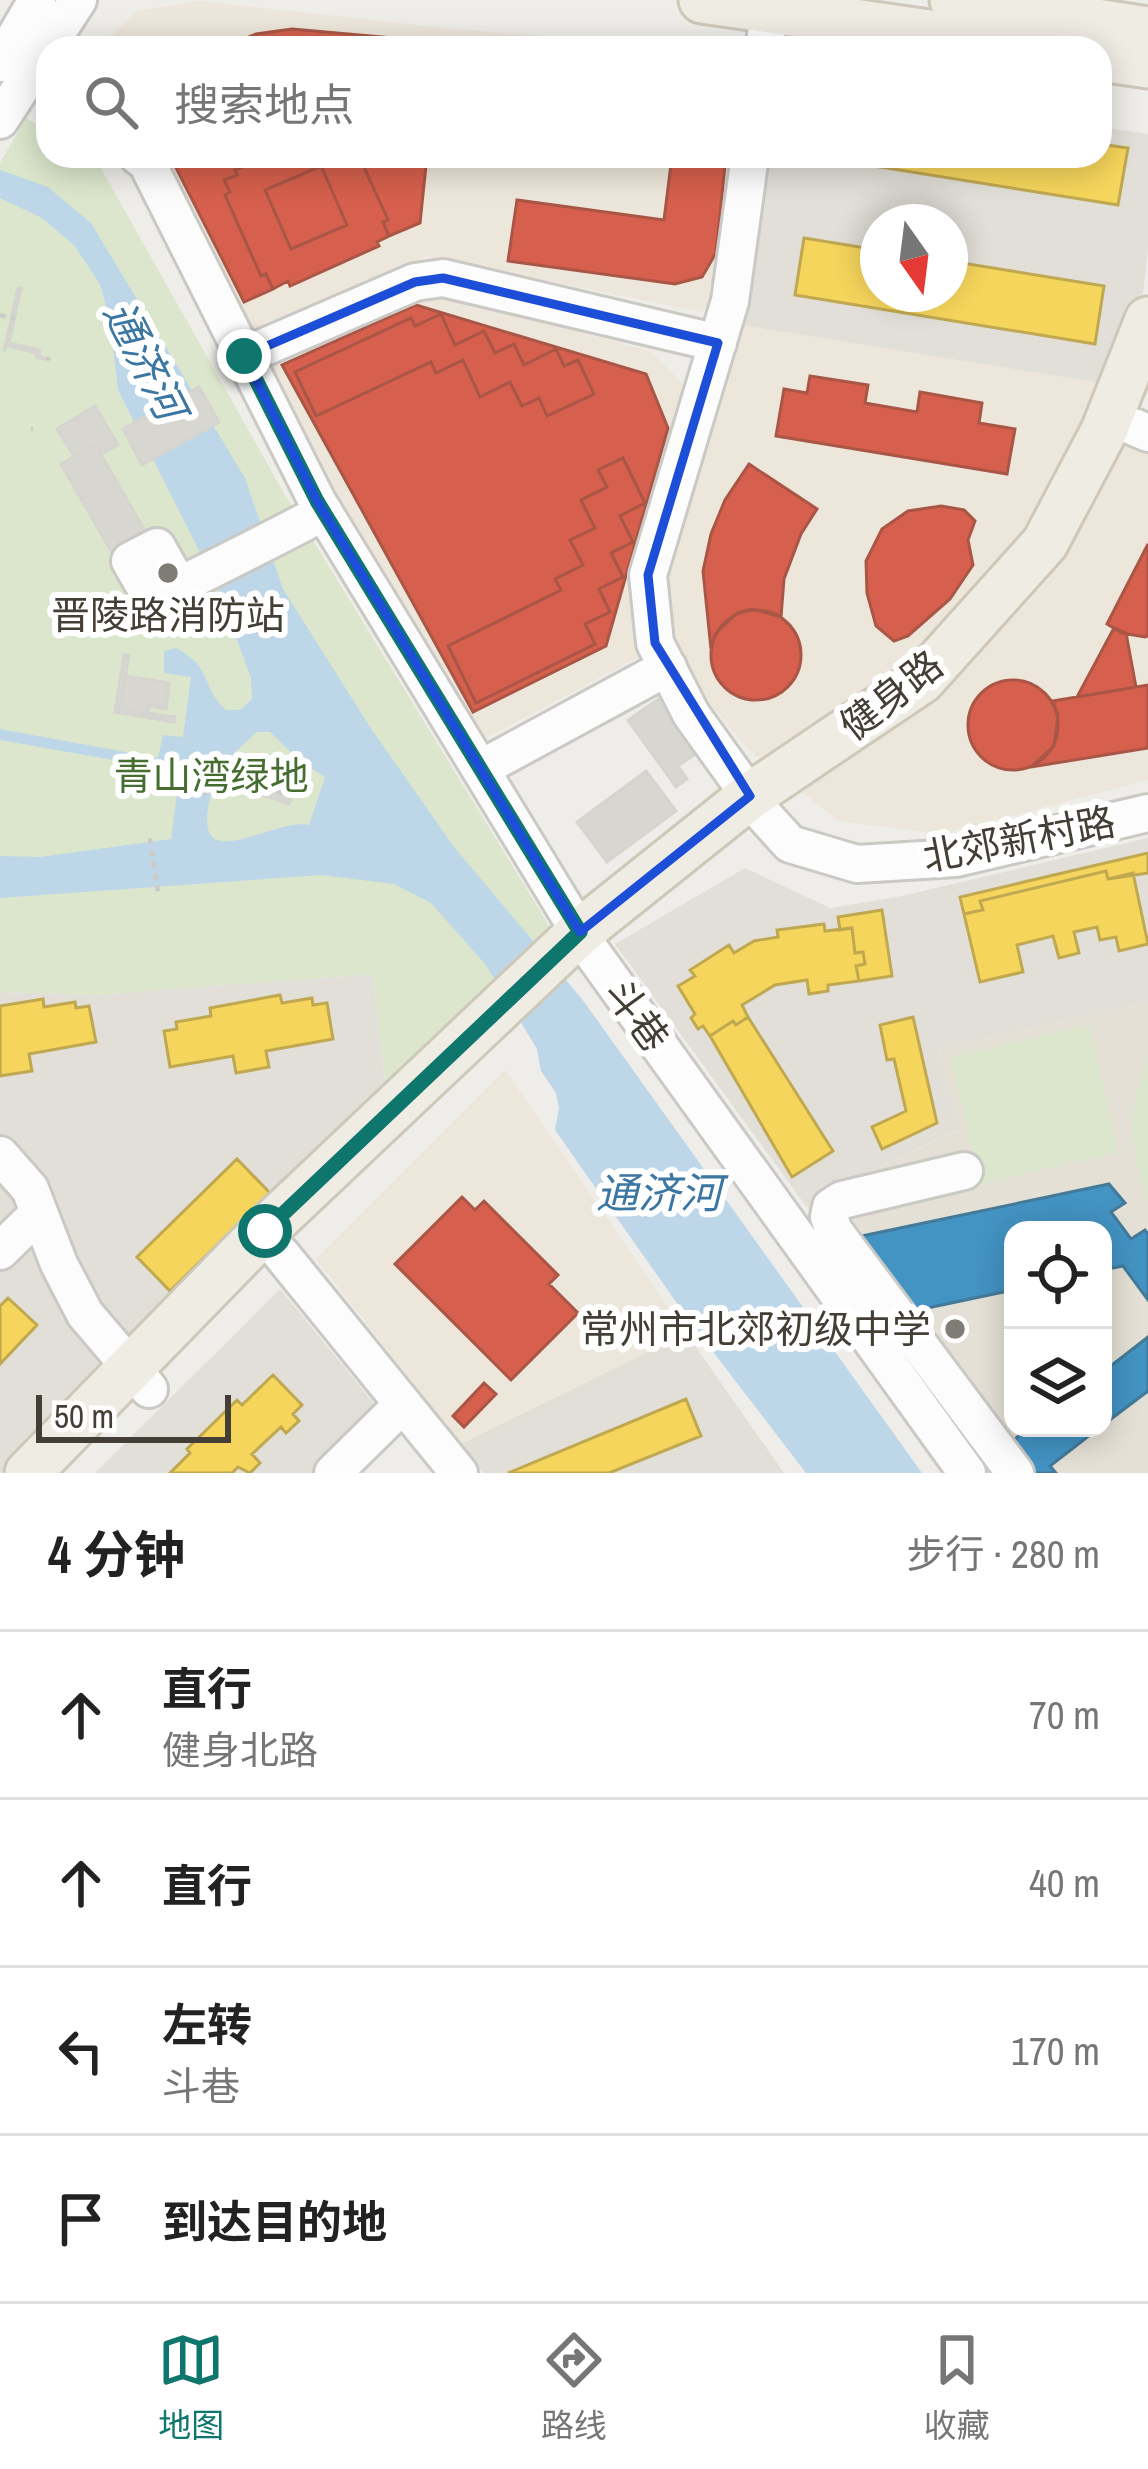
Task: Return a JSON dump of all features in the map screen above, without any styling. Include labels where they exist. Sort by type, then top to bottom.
[{"type":"main road","points":[[702,0],[767,29],[865,36]]},
{"type":"main road","points":[[952,0],[1148,30]]},
{"type":"main road","points":[[1112,60],[1148,65]]},
{"type":"main road","name":"健身路","points":[[470,1051],[586,942],[922,680],[1045,543],[1103,431],[1148,320]]},
{"type":"main road","name":"健身路","points":[[756,805],[949,686],[1072,548],[1143,417]]},
{"type":"main road","points":[[28,1473],[281,1254],[470,1051]]},
{"type":"main road","points":[[67,1473],[265,1231],[470,1051]]},
{"type":"street","points":[[0,120],[23,84],[38,0]]},
{"type":"street","points":[[54,36],[77,0]]},
{"type":"street","name":"斗巷","points":[[150,168],[324,512],[586,942],[967,1473]]},
{"type":"street","name":"北郊新村路","points":[[747,168],[730,302],[648,575],[656,643],[691,714],[790,844],[857,864],[956,858],[1148,813]]},
{"type":"street","points":[[244,356],[415,282],[443,278],[718,343]]},
{"type":"street","points":[[191,580],[324,512]]},
{"type":"street","points":[[480,769],[668,668]]},
{"type":"street","points":[[0,1155],[30,1189],[59,1264],[86,1314],[140,1379]]},
{"type":"street","points":[[964,1171],[842,1200],[831,1207],[829,1217],[834,1231],[1015,1473]]},
{"type":"street","points":[[0,1251],[39,1213]]},
{"type":"street","points":[[281,1254],[459,1473]]},
{"type":"street","points":[[333,1473],[403,1404]]},
{"type":"path","points":[[0,315],[14,319]]},
{"type":"path","points":[[254,783],[292,797]]},
{"type":"path","points":[[178,784],[210,795]]},
{"type":"path","points":[[150,838],[158,892]]},
{"type":"highlighted area","points":[[443,278],[718,343],[648,575],[655,643],[750,796],[580,932],[317,501],[244,356],[415,282]]},
{"type":"shaded area","points":[[200,1],[541,36],[111,36],[136,11]]},
{"type":"shaded area","points":[[1112,129],[1148,134],[1148,250],[1142,302],[1112,385],[740,325],[769,168],[1112,168]]},
{"type":"shaded area","points":[[164,168],[734,168],[716,297],[701,312],[426,256],[252,331]]},
{"type":"shaded area","points":[[425,291],[650,351],[686,387],[645,654],[482,740],[333,500],[258,364]]},
{"type":"shaded area","points":[[740,325],[1112,385],[1148,430],[1148,780],[941,834],[839,821],[748,749],[688,677],[669,619],[665,556]]},
{"type":"shaded area","points":[[1148,838],[1148,1002],[938,1049],[960,1129],[803,1202],[615,944],[745,868],[830,908],[902,896]]},
{"type":"shaded area","points":[[373,974],[386,1091],[0,1473],[0,992],[96,995]]},
{"type":"shaded area","name":"常州市北郊初级中学","points":[[1148,1002],[1148,1473],[1004,1473],[803,1202],[959,1130],[938,1049]]},
{"type":"shaded area","points":[[505,1070],[686,1333],[461,1444],[316,1259]]},
{"type":"shaded area","points":[[280,1289],[387,1419],[333,1473],[95,1473]]},
{"type":"shaded area","points":[[686,1333],[784,1473],[483,1473],[461,1444]]},
{"type":"green space","name":"青山湾绿地","points":[[26,118],[36,124],[36,168],[101,168],[282,490],[551,929],[386,1091],[373,974],[96,995],[0,992],[0,163]]},
{"type":"green space","points":[[1089,1025],[1118,1152],[980,1184],[951,1057]]},
{"type":"green space","points":[[1148,1058],[1148,1201],[1133,1130],[1136,1097]]},
{"type":"water","name":"通济河","points":[[0,170],[48,187],[91,223],[245,478],[283,589],[370,727],[454,847],[582,999],[922,1473],[806,1473],[688,1319],[555,1130],[556,1093],[541,1071],[537,1049],[486,965],[431,903],[394,884],[321,875],[0,898],[0,856],[40,857],[171,839],[179,779],[147,766],[0,740],[0,729],[158,758],[163,735],[183,737],[191,677],[164,673],[164,651],[176,648],[196,663],[226,710],[240,710],[252,699],[251,678],[218,588],[118,390],[110,321],[100,284],[74,245],[42,218],[0,198]],"holes":[[[257,732],[270,732],[325,777],[309,825],[219,840],[209,832],[208,813],[216,779],[233,754]]]},
{"type":"building: 住宅","points":[[1112,146],[1128,148],[1118,205],[887,168],[1112,168]]},
{"type":"building: 住宅","points":[[804,238],[860,247],[860,306],[795,295]]},
{"type":"building: 住宅","points":[[968,264],[1104,286],[1095,344],[899,312],[968,312]]},
{"type":"building: 住宅","points":[[1148,853],[1148,873],[1108,879],[1106,871],[980,901],[983,910],[964,914],[960,897]]},
{"type":"building: 住宅","points":[[1106,871],[1108,879],[1133,873],[1148,944],[1119,951],[1116,937],[1100,940],[1097,927],[1074,932],[1079,953],[1059,958],[1053,936],[1017,945],[1023,972],[980,982],[964,914],[983,910],[980,901]]},
{"type":"building: 住宅","points":[[882,910],[892,976],[859,981],[856,966],[865,964],[863,952],[855,953],[852,928],[840,930],[838,917]]},
{"type":"building: 住宅","points":[[824,924],[825,931],[852,928],[855,953],[863,952],[865,964],[856,966],[859,981],[828,985],[828,991],[809,994],[807,980],[775,985],[742,1005],[748,1017],[736,1025],[733,1021],[710,1036],[703,1026],[698,1029],[691,1018],[695,1014],[678,986],[695,976],[690,970],[729,945],[734,953],[754,941],[778,937],[777,930]]},
{"type":"building: 住宅","points":[[280,995],[282,1003],[312,998],[313,1005],[327,1003],[333,1039],[266,1051],[269,1067],[236,1073],[233,1056],[170,1067],[164,1031],[177,1029],[176,1022],[211,1016],[210,1008]]},
{"type":"building: 住宅","points":[[43,999],[44,1007],[75,1002],[76,1008],[89,1006],[96,1042],[29,1054],[32,1071],[0,1076],[0,1006]]},
{"type":"building: 住宅","points":[[748,1017],[833,1151],[792,1177],[710,1036]]},
{"type":"building: 住宅","points":[[913,1017],[937,1123],[882,1149],[872,1127],[906,1111],[880,1025]]},
{"type":"building: 住宅","points":[[237,1159],[270,1193],[170,1291],[137,1257]]},
{"type":"building: 住宅","points":[[8,1298],[37,1325],[0,1364],[0,1306]]},
{"type":"building: 住宅","points":[[273,1375],[302,1405],[293,1414],[299,1421],[286,1433],[281,1427],[252,1454],[260,1463],[250,1473],[238,1467],[232,1473],[170,1473],[190,1453],[187,1449],[237,1400],[242,1405]]},
{"type":"building: 住宅","points":[[686,1399],[701,1436],[609,1473],[508,1473]]},
{"type":"building: 商业","points":[[292,29],[371,36],[251,36]]},
{"type":"building: 商业","points":[[176,168],[240,168],[235,170],[237,175],[224,180],[230,192],[225,195],[261,276],[266,274],[273,289],[244,302]]},
{"type":"building: 商业","points":[[322,168],[347,225],[291,249],[265,190]]},
{"type":"building: 商业","points":[[364,168],[388,220],[383,222],[389,236],[377,242],[379,246],[290,286],[288,281],[273,289],[266,274],[261,276],[225,195],[230,192],[224,180],[237,175],[235,170]]},
{"type":"building: 商业","points":[[364,168],[426,168],[420,223],[389,236],[383,222],[388,220]]},
{"type":"building: 商业","points":[[670,168],[725,168],[716,253],[702,277],[675,284],[508,261],[517,200],[664,220]]},
{"type":"building: 商业","points":[[416,305],[646,374],[668,428],[606,646],[473,712],[282,365]]},
{"type":"building: 商业","points":[[441,314],[455,345],[484,331],[495,353],[514,344],[524,365],[556,349],[564,366],[578,360],[594,394],[547,416],[539,398],[522,406],[510,382],[480,397],[463,360],[436,373],[431,362],[316,416],[295,372],[411,318],[415,326]]},
{"type":"building: 商业","points":[[810,376],[868,385],[865,403],[917,412],[920,392],[982,403],[979,423],[1015,429],[1007,474],[776,436],[784,389],[807,393]]},
{"type":"building: 商业","points":[[623,458],[645,503],[620,516],[633,542],[611,553],[623,577],[599,589],[610,612],[585,624],[595,644],[476,703],[448,646],[561,590],[555,579],[583,565],[570,540],[595,528],[581,500],[607,487],[598,470]]},
{"type":"building: 商业","points":[[749,464],[817,509],[801,534],[784,579],[781,617],[752,609],[737,613],[715,634],[711,649],[703,571],[725,500]]},
{"type":"building: 商业","points":[[941,506],[964,510],[975,521],[968,540],[973,565],[950,599],[908,636],[894,641],[876,626],[867,593],[866,561],[882,529],[908,511]]},
{"type":"building: 商业","points":[[1148,544],[1145,637],[1122,633],[1107,624]]},
{"type":"building: 商业","points":[[756,610],[773,613],[788,623],[798,638],[798,672],[788,687],[773,697],[756,700],[739,697],[724,687],[714,672],[711,655],[714,638],[724,623],[739,613]]},
{"type":"building: 商业","points":[[1114,628],[1126,633],[1136,687],[1077,697]]},
{"type":"building: 商业","points":[[1013,680],[1030,683],[1045,693],[1055,708],[1055,742],[1045,757],[1030,767],[1013,770],[996,767],[981,757],[971,742],[968,725],[971,708],[981,693],[996,683]]},
{"type":"building: 商业","points":[[1148,685],[1148,748],[1031,767],[1054,746],[1058,716],[1053,701]]},
{"type":"building: 商业","points":[[462,1197],[475,1210],[484,1201],[558,1275],[549,1284],[578,1313],[511,1380],[395,1264]]},
{"type":"building: 商业","points":[[484,1383],[496,1394],[464,1427],[453,1416]]},
{"type":"building: 学校","points":[[1109,1184],[1125,1203],[1111,1212],[1131,1239],[1145,1230],[1148,1234],[1148,1300],[1123,1266],[1112,1268],[1112,1221],[1004,1221],[1004,1292],[913,1311],[855,1241]]},
{"type":"building: 学校","points":[[1148,1337],[1148,1391],[1112,1418],[1112,1365]]},
{"type":"building: 学校","points":[[1087,1437],[1050,1466],[1056,1473],[1036,1473],[1015,1447],[1016,1438]]},
{"type":"building: 其他","points":[[18,288],[9,343],[40,350],[39,356],[50,360],[7,346],[4,351]]},
{"type":"building: 其他","points":[[199,387],[219,422],[142,465],[123,429]]},
{"type":"building: 其他","points":[[95,406],[118,445],[101,454],[95,444],[74,456],[57,429]]},
{"type":"building: 其他","points":[[95,444],[149,538],[115,558],[61,464]]},
{"type":"building: 其他","points":[[124,655],[129,655],[120,709],[175,717],[174,722],[115,712]]},
{"type":"building: 其他","points":[[126,676],[169,683],[166,709],[149,706],[148,713],[120,709]]},
{"type":"building: 其他","points":[[660,698],[698,752],[678,766],[687,779],[676,787],[628,720]]},
{"type":"building: 其他","points":[[646,771],[676,811],[607,862],[577,822]]},
{"type":"building: 其他","points":[[258,773],[295,787],[289,804],[252,791]]},
{"type":"place","name":"晋陵路消防站","points":[[168,573]]},
{"type":"place","name":"常州市北郊初级中学","points":[[955,1329]]},
{"type":"route","points":[[244,356],[317,501],[580,932],[265,1231]]}]
